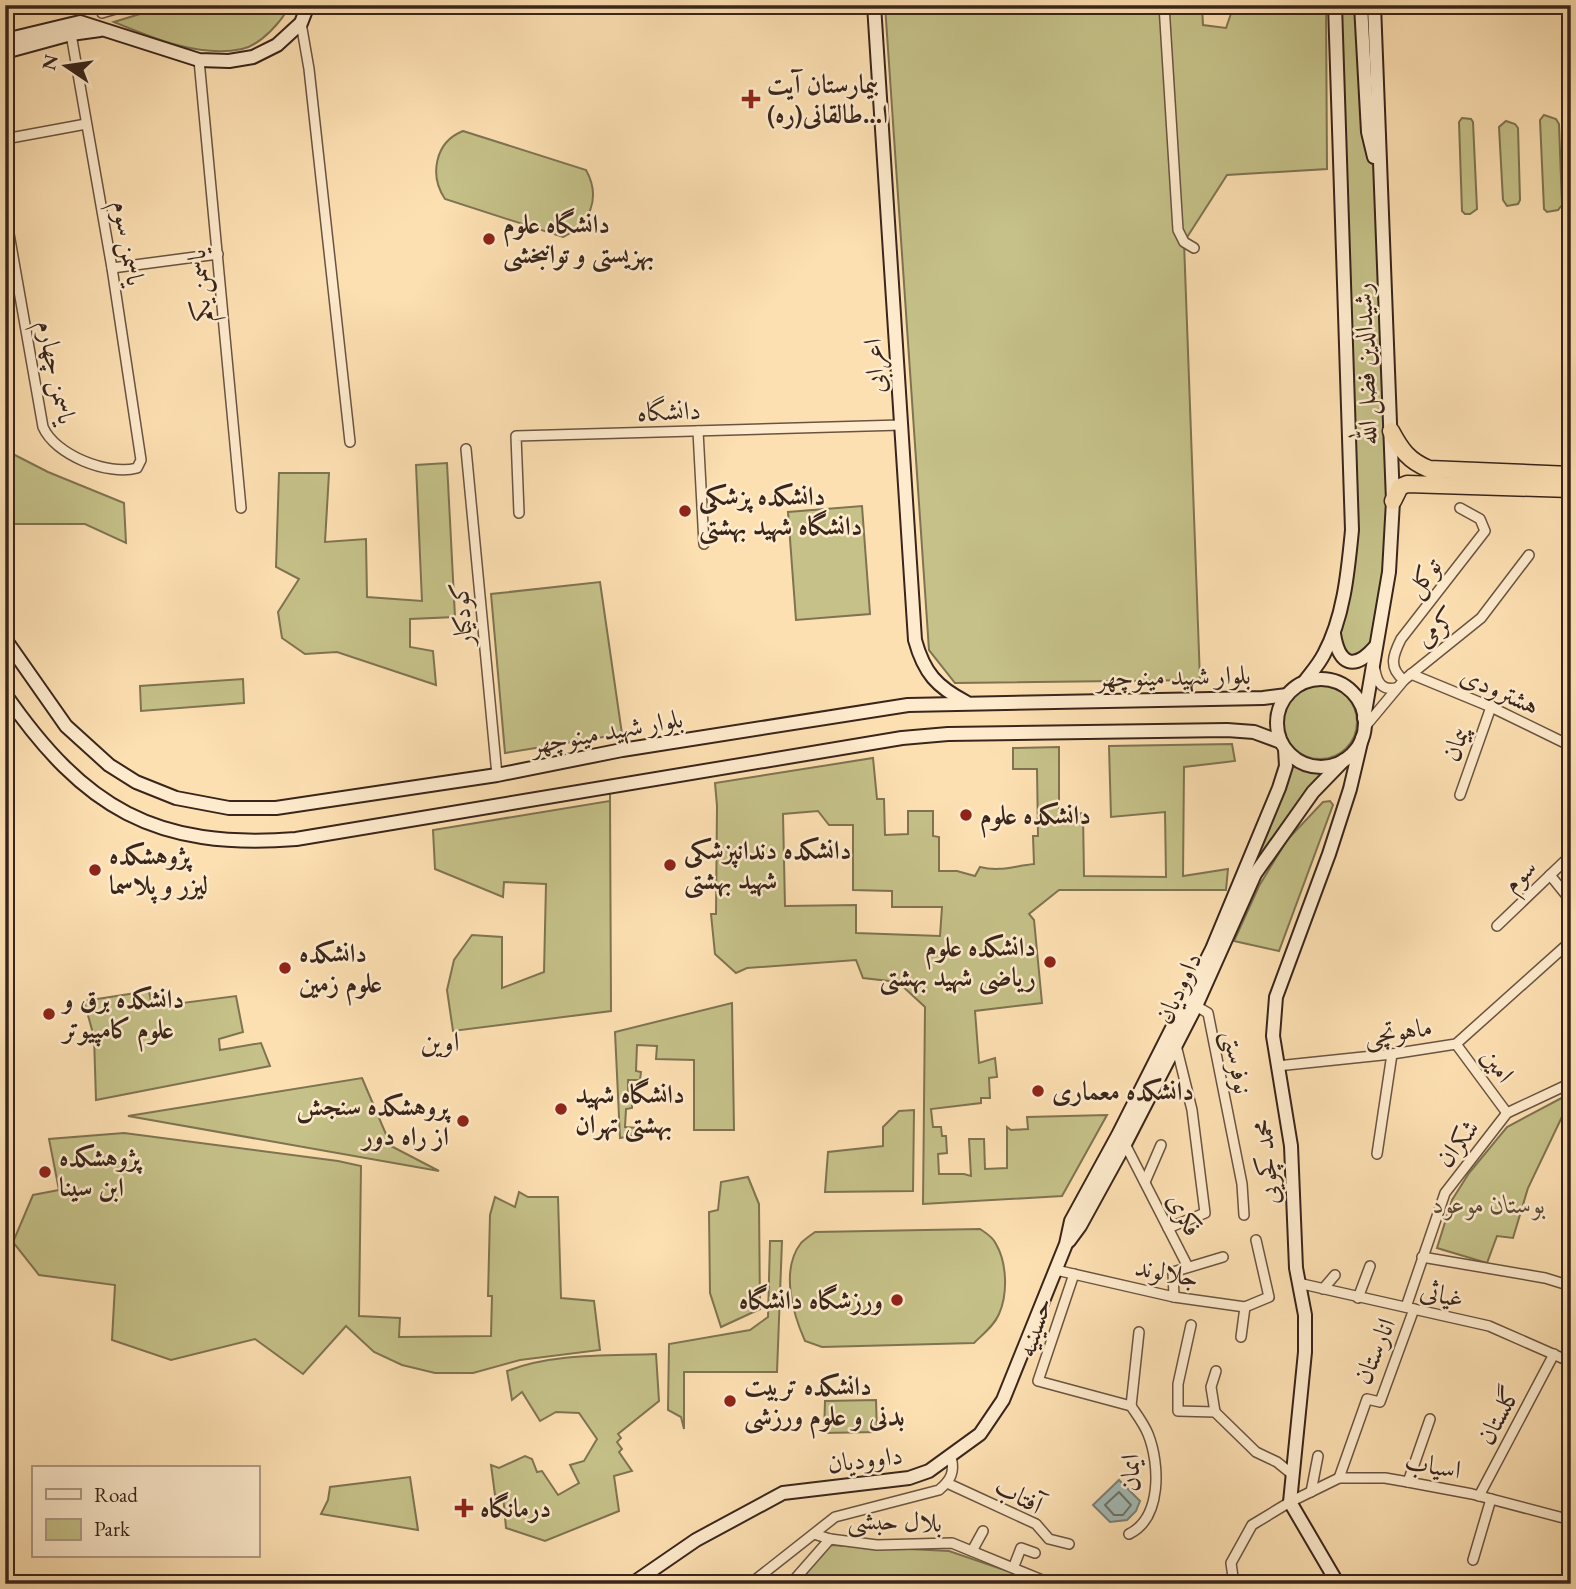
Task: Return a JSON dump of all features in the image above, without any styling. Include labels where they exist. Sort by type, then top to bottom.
[{"type":"highway","points":[[1391,431],[1402,452],[1414,463],[1429,469],[1571,475]]},
{"type":"highway","points":[[1393,501],[1400,486],[1407,484],[1571,489]]},
{"type":"main road","points":[[5,40],[70,28],[105,29],[200,60],[229,61],[265,53],[301,23],[308,5]]},
{"type":"main road","name":"اعرابی","points":[[874,5],[915,640],[920,657],[930,675],[944,690],[967,702]]},
{"type":"main road","name":"رشیدالدین فضل الله","points":[[1305,681],[1324,656],[1334,634],[1349,560],[1352,494],[1335,5]]},
{"type":"main road","points":[[1361,5],[1368,132],[1381,185]]},
{"type":"main road","name":"رشیدالدین فضل الله","points":[[1364,728],[1389,572],[1393,501],[1374,5]]},
{"type":"main road","points":[[5,52],[70,28]]},
{"type":"main road","points":[[1334,634],[1336,650],[1342,659],[1357,662],[1375,653]]},
{"type":"main road","name":"بلوار شهید مینوچهر","points":[[5,639],[66,726],[109,765],[136,782],[176,798],[229,808],[276,808],[497,775],[622,750],[908,705],[1263,698],[1287,695]]},
{"type":"main road","points":[[5,694],[32,734],[62,767],[104,800],[125,812],[172,831],[240,841],[307,837],[902,738],[948,734],[1227,730],[1254,732],[1283,746],[1294,758],[1318,767],[1343,760],[1358,747],[1364,728],[1361,705],[1354,693],[1331,680],[1318,678],[1305,681],[1287,695],[1277,718],[1283,746]]},
{"type":"main road","name":"محمد کچویی","points":[[1290,1502],[1304,1399],[1306,1352],[1303,1301],[1298,1283],[1290,1146],[1273,1036],[1276,997],[1333,841],[1350,789],[1364,728]]},
{"type":"main road","name":"داوودیان","points":[[1066,1244],[1080,1226],[1125,1144],[1196,1006],[1251,872],[1286,766],[1283,746]]},
{"type":"main road","name":"داوودیان","points":[[632,1584],[711,1532],[783,1493],[909,1478],[929,1471],[980,1434],[1003,1400],[1066,1244],[1071,1221],[1118,1135],[1251,872],[1313,792],[1343,760]]},
{"type":"main road","points":[[1290,1502],[1338,1584]]},
{"type":"main road","name":"داوودیان","points":[[650,1584],[676,1554]]},
{"type":"street","points":[[105,29],[102,9],[129,5]]},
{"type":"street","points":[[1164,5],[1178,230],[1184,242],[1194,248]]},
{"type":"street","points":[[301,23],[309,69],[350,443]]},
{"type":"street","name":"یاسمن سوم","points":[[70,28],[113,268],[141,460]]},
{"type":"street","name":"یاسمن یکم","points":[[200,60],[241,508]]},
{"type":"street","points":[[5,139],[86,124]]},
{"type":"street","name":"یاسمن چهارم","points":[[5,211],[47,438],[82,461],[128,471],[137,468],[141,460]]},
{"type":"street","points":[[113,268],[218,254]]},
{"type":"street","name":"دانشگاه","points":[[519,513],[516,436],[901,425]]},
{"type":"street","points":[[698,431],[704,544]]},
{"type":"street","name":"کودکیار","points":[[466,449],[497,775]]},
{"type":"street","name":"توکل","points":[[1408,677],[1396,674],[1393,654],[1401,639],[1485,531],[1480,519],[1460,508]]},
{"type":"street","name":"کرمی","points":[[1364,728],[1396,688],[1481,618],[1529,555]]},
{"type":"street","points":[[1375,653],[1378,680],[1382,687],[1390,690],[1396,688]]},
{"type":"street","name":"هشترودی","points":[[1408,677],[1491,707],[1571,746]]},
{"type":"street","name":"پیمان","points":[[1460,795],[1491,707]]},
{"type":"street","name":"سوم","points":[[1497,926],[1571,855]]},
{"type":"street","points":[[1550,875],[1571,901]]},
{"type":"street","name":"ماهوتچی","points":[[1277,1066],[1392,1054],[1455,1044],[1571,941]]},
{"type":"street","name":"نوفرستی","points":[[1196,1006],[1208,1013],[1242,1184],[1244,1214]]},
{"type":"street","name":"امین","points":[[1455,1044],[1507,1112]]},
{"type":"street","points":[[1168,1228],[1205,1213],[1192,1110],[1176,1045]]},
{"type":"street","points":[[1377,1154],[1392,1054]]},
{"type":"street","name":"شکران","points":[[1410,1308],[1422,1257],[1445,1193],[1507,1112],[1571,1083]]},
{"type":"street","name":"فکری","points":[[1125,1144],[1188,1267],[1173,1272],[1174,1297]]},
{"type":"street","points":[[1145,1182],[1161,1145]]},
{"type":"street","points":[[1241,1337],[1245,1307],[1269,1297],[1256,1240]]},
{"type":"street","points":[[1422,1257],[1545,1278],[1571,1286]]},
{"type":"street","points":[[1188,1267],[1223,1258]]},
{"type":"street","points":[[1358,1298],[1370,1266]]},
{"type":"street","name":"جلالوند","points":[[1056,1270],[1174,1297],[1245,1307]]},
{"type":"street","name":"حسینیه","points":[[1073,1274],[1038,1381],[1131,1406]]},
{"type":"street","points":[[1323,1289],[1335,1275]]},
{"type":"street","name":"غیاثی","points":[[1298,1283],[1489,1326],[1571,1362]]},
{"type":"street","name":"انارستان","points":[[1339,1478],[1367,1399],[1380,1402],[1410,1308]]},
{"type":"street","points":[[1191,1325],[1178,1384],[1178,1411],[1215,1412]]},
{"type":"street","points":[[1131,1406],[1139,1332]]},
{"type":"street","name":"گلستان","points":[[1479,1496],[1554,1354]]},
{"type":"street","points":[[1216,1371],[1211,1387],[1215,1412],[1256,1452],[1277,1462],[1293,1475]]},
{"type":"street","name":"ایمان","points":[[1129,1534],[1139,1528],[1146,1518],[1156,1479],[1149,1436],[1131,1406]]},
{"type":"street","points":[[1408,1482],[1430,1419]]},
{"type":"street","points":[[1311,1492],[1318,1456]]},
{"type":"street","points":[[750,1584],[835,1517],[939,1490],[952,1478],[954,1466],[951,1457]]},
{"type":"street","name":"اسیاب","points":[[1234,1584],[1231,1563],[1252,1525],[1290,1502],[1339,1478],[1385,1478],[1408,1482],[1479,1496],[1571,1520]]},
{"type":"street","name":"آفتاب","points":[[947,1483],[1036,1524],[1049,1539],[1069,1544]]},
{"type":"street","points":[[1473,1560],[1491,1499]]},
{"type":"street","points":[[972,1551],[983,1531]]},
{"type":"street","name":"بلال حبشی","points":[[814,1534],[830,1539],[877,1545],[952,1543],[1014,1566],[1052,1584]]},
{"type":"street","points":[[794,1584],[794,1580],[830,1539]]},
{"type":"street","points":[[1014,1566],[1021,1548],[1035,1553]]},
{"type":"green space","points":[[169,5],[290,5],[263,38],[249,47],[226,51],[176,45],[114,22]]},
{"type":"green space","points":[[885,5],[1202,5],[1203,25],[1226,28],[1234,5],[1326,5],[1327,169],[1227,175],[1184,242],[1200,680],[955,683],[929,650]]},
{"type":"green space","points":[[1337,5],[1371,5],[1388,460],[1385,564],[1372,643],[1357,656],[1349,657],[1341,651],[1338,634],[1348,593]]},
{"type":"green space","points":[[1544,115],[1556,119],[1559,124],[1562,205],[1558,210],[1547,212],[1544,209],[1540,120]]},
{"type":"green space","points":[[1462,118],[1471,119],[1473,122],[1477,209],[1470,214],[1462,211],[1459,122]]},
{"type":"green space","points":[[1506,121],[1518,128],[1520,200],[1518,204],[1507,206],[1503,200],[1499,127]]},
{"type":"green space","points":[[463,131],[586,170],[593,190],[591,209],[587,217],[581,225],[563,237],[445,199],[437,180],[438,160],[446,143]]},
{"type":"green space","points":[[5,450],[48,472],[124,503],[126,543],[85,524],[15,524],[5,520]]},
{"type":"green space","points":[[447,463],[455,617],[410,619],[410,647],[433,651],[436,685],[337,652],[305,654],[282,638],[278,612],[299,579],[276,567],[279,473],[329,473],[325,542],[366,539],[367,597],[422,601],[416,465]]},
{"type":"green space","points":[[862,506],[870,614],[796,620],[788,512]]},
{"type":"green space","points":[[600,582],[622,734],[505,753],[491,594]]},
{"type":"green space","points":[[243,679],[244,703],[141,711],[140,686]]},
{"type":"green space","points":[[1320,685],[1341,691],[1351,701],[1357,722],[1351,743],[1341,753],[1320,759],[1299,753],[1289,743],[1283,722],[1289,701],[1299,691]]},
{"type":"green space","points":[[1232,744],[1235,761],[1184,767],[1183,876],[1228,869],[1226,890],[1059,890],[1029,914],[1034,920],[1042,1003],[975,1011],[979,1063],[995,1058],[997,1077],[989,1078],[990,1098],[981,1098],[981,1103],[931,1109],[933,1127],[941,1127],[942,1136],[946,1136],[947,1153],[938,1154],[939,1174],[971,1176],[969,1139],[984,1139],[985,1169],[1007,1168],[1007,1127],[1011,1130],[1028,1129],[1027,1117],[1107,1115],[1062,1196],[923,1204],[925,1007],[898,982],[863,978],[856,960],[747,968],[736,973],[715,954],[711,914],[716,914],[715,783],[873,758],[877,799],[884,799],[885,835],[908,834],[908,811],[933,811],[933,836],[939,837],[939,871],[957,871],[975,876],[980,867],[1001,869],[1034,864],[1033,836],[1038,836],[1037,769],[1013,769],[1013,748],[1059,747],[1059,817],[1083,813],[1084,876],[1166,877],[1165,812],[1111,817],[1109,746]],"holes":[[[818,811],[829,825],[853,825],[853,890],[892,891],[892,907],[942,907],[940,936],[856,933],[856,905],[785,906],[783,814]]]},
{"type":"green space","points":[[1292,762],[1308,771],[1327,771],[1258,859],[1261,840]]},
{"type":"green space","points":[[610,800],[611,1011],[453,1031],[447,990],[454,960],[472,935],[502,937],[502,988],[544,972],[546,884],[504,882],[503,897],[435,869],[433,830]]},
{"type":"green space","points":[[1330,801],[1333,805],[1279,951],[1234,941],[1259,886],[1287,840],[1323,802]]},
{"type":"green space","points":[[149,991],[152,1007],[236,996],[243,1032],[219,1039],[220,1050],[261,1043],[270,1066],[96,1100],[94,1037],[84,1001]]},
{"type":"green space","points":[[732,1003],[734,1130],[694,1130],[694,1060],[656,1059],[657,1046],[637,1045],[636,1071],[641,1072],[640,1080],[628,1080],[628,1101],[632,1102],[632,1108],[626,1109],[625,1127],[637,1128],[636,1135],[620,1138],[615,1032]]},
{"type":"green space","points":[[362,1078],[391,1146],[439,1171],[128,1116]]},
{"type":"green space","name":"بوستان موعود","points":[[1571,1093],[1528,1188],[1513,1238],[1497,1236],[1487,1263],[1437,1248],[1452,1200],[1469,1173],[1507,1127]]},
{"type":"green space","points":[[914,1110],[913,1191],[825,1192],[828,1152],[883,1146],[883,1127],[899,1111]]},
{"type":"green space","points":[[124,1133],[361,1166],[359,1316],[400,1318],[399,1337],[491,1336],[492,1296],[488,1296],[490,1215],[495,1197],[515,1207],[519,1192],[528,1197],[558,1197],[561,1298],[594,1301],[600,1350],[520,1360],[473,1373],[435,1373],[402,1365],[374,1352],[346,1326],[303,1374],[255,1339],[171,1360],[112,1340],[115,1285],[39,1275],[13,1242],[33,1195],[59,1190],[49,1139]]},
{"type":"green space","points":[[748,1177],[759,1204],[760,1309],[721,1327],[710,1293],[709,1212],[718,1210],[721,1182]]},
{"type":"green space","name":"ورزشگاه دانشگاه","points":[[980,1229],[993,1239],[1000,1252],[1005,1288],[997,1318],[974,1343],[822,1347],[805,1341],[793,1305],[791,1266],[801,1243],[815,1232]]},
{"type":"green space","points":[[770,1241],[782,1241],[777,1372],[684,1372],[684,1429],[681,1417],[668,1410],[669,1344],[750,1330],[768,1317]]},
{"type":"green space","points":[[656,1354],[659,1401],[618,1434],[621,1438],[617,1442],[622,1449],[619,1452],[632,1471],[614,1476],[619,1511],[545,1541],[506,1528],[503,1495],[495,1495],[491,1465],[499,1468],[525,1456],[532,1459],[537,1472],[542,1471],[558,1495],[579,1483],[570,1465],[584,1461],[597,1439],[579,1413],[556,1412],[540,1421],[522,1392],[512,1400],[507,1371],[561,1358]]},
{"type":"green space","points":[[876,1400],[877,1432],[824,1433],[825,1401]]},
{"type":"green space","points":[[410,1477],[418,1530],[321,1514],[328,1500],[330,1487]]},
{"type":"green space","points":[[829,1545],[949,1551],[1045,1584],[803,1584],[809,1568]]},
{"type":"water","points":[[1119,1480],[1140,1501],[1136,1511],[1127,1520],[1110,1522],[1093,1505]]},
{"type":"place","name":"بیمارستان آیت ا...طالقانی(ره)","points":[[751,99]]},
{"type":"place","name":"دانشگاه علوم بهزیستی و توانبخشی","points":[[489,239]]},
{"type":"place","name":"دانشکده پزشکی دانشگاه شهید بهشتی","points":[[685,511]]},
{"type":"place","name":"دانشکده علوم","points":[[966,815]]},
{"type":"place","name":"دانشکده دندانپزشکی شهید بهشتی","points":[[670,865]]},
{"type":"place","name":"پژوهشکده لیزر و پلاسما","points":[[95,870]]},
{"type":"place","name":"دانشکده علوم ریاضی شهید بهشتی","points":[[1050,962]]},
{"type":"place","name":"دانشکده علوم زمین","points":[[285,968]]},
{"type":"place","name":"دانشکده برق و علوم کامپیوتر","points":[[49,1014]]},
{"type":"place","name":"دانشکده معماری","points":[[1038,1091]]},
{"type":"place","name":"دانشگاه شهید بهشتی تهران","points":[[561,1109]]},
{"type":"place","name":"پروهشکده سنجش از راه دور","points":[[463,1121]]},
{"type":"place","name":"پژوهشکده ابن سینا","points":[[45,1172]]},
{"type":"place","name":"ورزشگاه دانشگاه","points":[[897,1300]]},
{"type":"place","name":"دانشکده تربیت بدنی و علوم ورزشی","points":[[730,1401]]},
{"type":"place","name":"درمانگاه","points":[[464,1508]]},
{"type":"district","name":"اوین","points":[[440,1041]]}]
